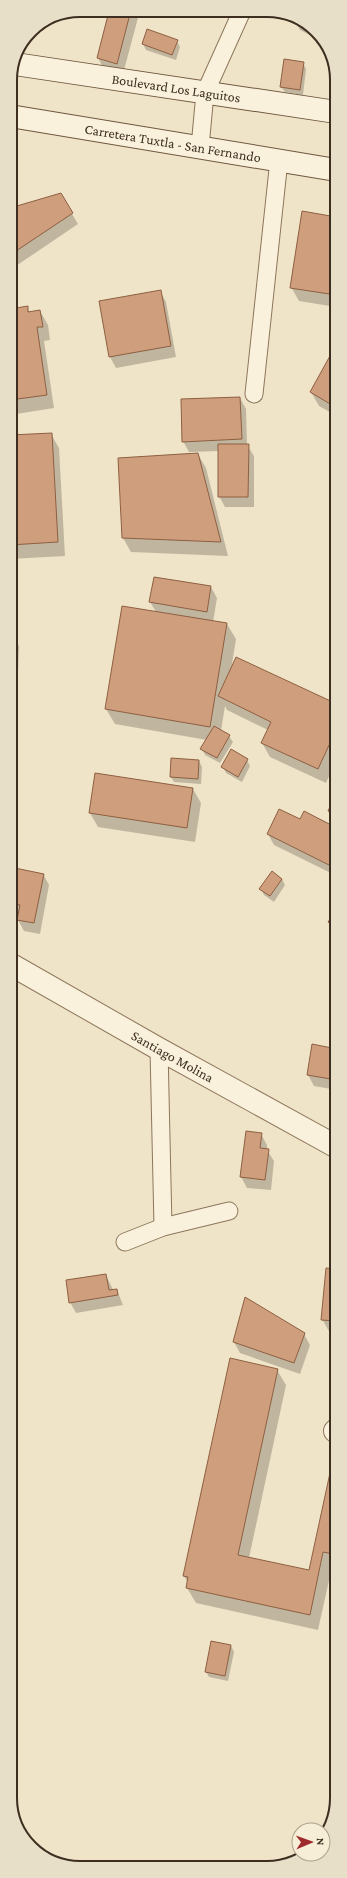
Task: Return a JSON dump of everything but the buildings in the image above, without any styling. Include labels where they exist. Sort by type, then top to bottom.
[{"type":"main road","name":"Boulevard Los Laguitos","points":[[19,65],[205,94],[330,111]]},
{"type":"main road","name":"Carretera Tuxtla - San Fernando","points":[[17,117],[330,169]]},
{"type":"main road","name":"Santiago Molina","points":[[17,968],[159,1049],[330,1143]]},
{"type":"lane","points":[[200,147],[205,94],[239,17]]},
{"type":"lane","points":[[254,394],[279,160]]},
{"type":"lane","points":[[159,1049],[164,1227]]},
{"type":"lane","points":[[125,1242],[164,1227],[229,1211]]}]
